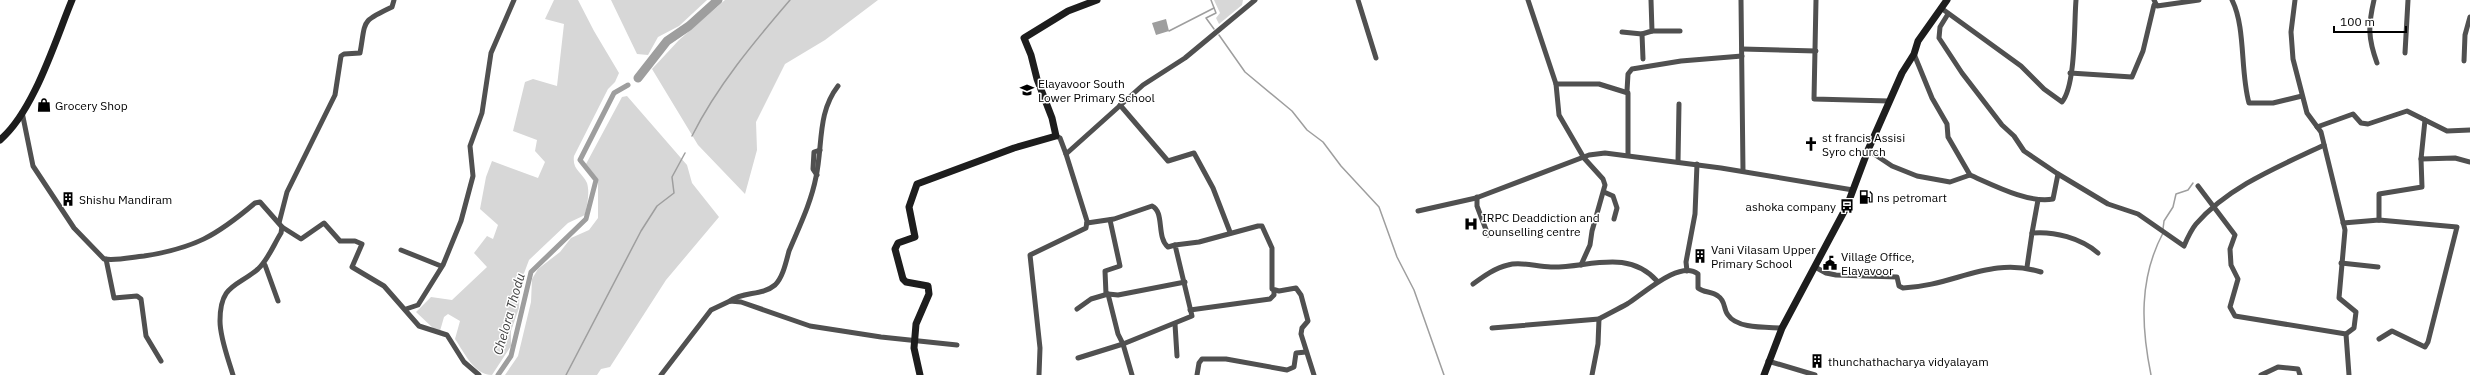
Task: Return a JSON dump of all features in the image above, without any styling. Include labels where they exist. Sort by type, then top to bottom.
[{"type":"main road","points":[[0,140],[9,132],[22,112],[72,0]]},
{"type":"main road","points":[[920,375],[914,348],[916,324],[929,290],[928,286],[906,282],[902,279],[895,249],[898,243],[915,236],[909,207],[917,184],[1014,148],[1056,136],[1052,118],[1037,79],[1031,55],[1024,38],[1068,11],[1097,0]]},
{"type":"main road","points":[[1764,375],[1768,361],[1782,328],[1815,267],[1853,190],[1868,150],[1902,73],[1914,54],[1918,41],[1947,0]]},
{"type":"street","points":[[233,375],[220,321],[224,299],[235,283],[258,269],[281,233],[287,192],[335,95],[341,56],[344,54],[360,53],[365,24],[368,18],[392,7],[394,0]]},
{"type":"street","points":[[406,310],[418,305],[444,261],[466,207],[473,176],[470,146],[482,113],[491,53],[514,0]]},
{"type":"street","points":[[1066,154],[1143,85],[1185,58],[1255,0]]},
{"type":"street","points":[[1358,0],[1376,58]]},
{"type":"street","points":[[1528,0],[1556,84],[1559,115],[1584,158],[1603,179],[1604,192],[1592,231],[1590,245],[1581,264]]},
{"type":"street","points":[[1651,0],[1652,31]]},
{"type":"street","points":[[1741,0],[1743,171]]},
{"type":"street","points":[[1816,0],[1814,99],[1889,101]]},
{"type":"street","points":[[1940,8],[2017,63],[2044,89],[2061,102],[2065,96],[2074,52],[2076,0]]},
{"type":"street","points":[[2070,72],[2132,77],[2143,51],[2154,3],[2171,6],[2199,0]]},
{"type":"street","points":[[2232,0],[2238,11],[2244,85],[2249,103],[2273,103],[2302,96]]},
{"type":"street","points":[[2198,186],[2235,235],[2230,249],[2231,265],[2238,279],[2230,307],[2234,316],[2346,334],[2354,328],[2356,312],[2339,298],[2345,230],[2324,145],[2317,126],[2307,113],[2293,59],[2291,32],[2295,0]]},
{"type":"street","points":[[2374,0],[2369,23],[2370,42],[2377,63]]},
{"type":"street","points":[[2405,53],[2408,0]]},
{"type":"street","points":[[1948,14],[1940,26],[1939,38],[1962,73],[2002,125],[2014,136],[2024,151],[2058,174],[2108,204],[2138,214],[2184,246],[2195,226],[2213,207],[2268,171],[2324,145]]},
{"type":"street","points":[[2464,61],[2465,35],[2470,17]]},
{"type":"street","points":[[1622,32],[1642,34],[1652,31],[1680,31]]},
{"type":"street","points":[[1642,34],[1643,59]]},
{"type":"street","points":[[1742,49],[1816,51]]},
{"type":"street","points":[[1914,54],[1932,98],[1947,124],[1948,138],[1970,175],[2008,191],[2038,200],[2053,199],[2058,174]]},
{"type":"street","points":[[1628,155],[1627,91],[1628,74],[1632,69],[1681,61],[1742,56]]},
{"type":"street","points":[[1556,84],[1599,84],[1627,91]]},
{"type":"street","points":[[661,375],[711,310],[737,297],[766,291],[779,281],[812,196],[817,175],[822,119],[829,98],[838,86]]},
{"type":"street","points":[[1678,162],[1679,104]]},
{"type":"street","points":[[1120,105],[1168,161],[1194,154],[1215,192],[1230,232]]},
{"type":"street","points":[[2317,126],[2353,114],[2361,123],[2368,124],[2407,111],[2446,131],[2470,130]]},
{"type":"street","points":[[22,112],[30,161],[46,188],[87,243],[106,259],[114,298],[137,296],[141,299],[146,336],[161,361]]},
{"type":"street","points":[[2379,220],[2378,194],[2422,187],[2421,159],[2425,120]]},
{"type":"street","points":[[1039,375],[1040,348],[1030,255],[1086,228],[1087,223],[1066,154],[1060,138],[1056,136]]},
{"type":"street","points":[[1868,150],[1892,166],[1918,176],[1950,182],[1970,175]]},
{"type":"street","points":[[1418,211],[1477,197],[1595,154],[1628,155],[1697,164],[1853,190]]},
{"type":"street","points":[[2421,159],[2455,158],[2470,162]]},
{"type":"street","points":[[1687,271],[1686,262],[1695,214],[1697,164]]},
{"type":"street","points":[[1604,192],[1613,196],[1617,208],[1614,219]]},
{"type":"street","points":[[1477,197],[1477,206],[1488,235]]},
{"type":"street","points":[[2027,267],[2038,200]]},
{"type":"street","points":[[106,259],[171,252],[190,246],[215,234],[255,203],[260,202],[281,225],[301,239],[324,223],[340,241],[355,241],[362,244],[352,267],[384,286],[419,326],[447,335],[464,362],[479,375]]},
{"type":"street","points":[[1087,223],[1110,220],[1152,206],[1158,213],[1165,243],[1168,247],[1199,242],[1230,232],[1262,226],[1272,248],[1274,295],[1270,299],[1190,310]]},
{"type":"street","points":[[1110,220],[1120,266],[1105,271],[1107,294],[1118,334],[1123,344],[1132,375]]},
{"type":"street","points":[[2343,223],[2379,220],[2458,227],[2428,342],[2424,347],[2392,331],[2379,338]]},
{"type":"street","points":[[2032,233],[2042,232],[2067,237],[2082,242],[2098,253]]},
{"type":"street","points":[[1078,358],[1123,344],[1191,318],[1185,282],[1175,245]]},
{"type":"street","points":[[401,250],[440,266]]},
{"type":"street","points":[[1473,284],[1492,271],[1508,265],[1551,267],[1601,261],[1621,263],[1642,268],[1658,281]]},
{"type":"street","points":[[2341,264],[2378,267]]},
{"type":"street","points":[[265,266],[278,301]]},
{"type":"street","points":[[1815,267],[1826,273],[1836,275],[1897,277],[1899,286],[1903,288],[1941,282],[1993,267],[2027,267],[2041,272]]},
{"type":"street","points":[[1492,328],[1599,319],[1626,304],[1658,281],[1687,271],[1698,274],[1698,288],[1700,290],[1717,295],[1721,298],[1727,314],[1734,321],[1782,328]]},
{"type":"street","points":[[1077,309],[1091,299],[1107,294],[1118,295],[1185,282]]},
{"type":"street","points":[[1274,291],[1298,289],[1308,321],[1301,331],[1314,375]]},
{"type":"street","points":[[730,301],[741,302],[810,326],[880,337],[915,339],[957,345]]},
{"type":"street","points":[[1592,375],[1598,344],[1599,319]]},
{"type":"street","points":[[1175,324],[1177,356]]},
{"type":"street","points":[[2346,334],[2350,375]]},
{"type":"street","points":[[1197,375],[1199,362],[1202,359],[1226,359],[1287,370],[1294,367],[1296,353],[1306,352]]},
{"type":"street","points":[[1768,361],[1815,375]]},
{"type":"street","points":[[2261,375],[2278,367],[2298,369],[2300,375]]},
{"type":"shaded area","points":[[554,0],[578,0],[594,31],[619,73],[615,82],[608,89],[574,156],[574,165],[585,179],[588,187],[588,199],[585,215],[568,223],[529,260],[520,284],[519,308],[511,331],[511,346],[492,375],[486,374],[470,362],[455,339],[460,321],[448,314],[444,317],[440,331],[434,329],[416,312],[431,297],[452,300],[487,267],[474,253],[487,236],[493,239],[498,225],[480,209],[486,177],[492,161],[538,178],[545,162],[535,151],[537,140],[513,131],[525,82],[533,79],[557,86],[564,24],[545,19]]},
{"type":"shaded area","points":[[611,0],[707,0],[679,26],[658,37],[648,55],[637,54]]},
{"type":"shaded area","points":[[725,0],[878,0],[825,40],[785,64],[756,122],[757,150],[745,194],[698,145],[652,69],[679,40]]},
{"type":"shaded area","points":[[1214,0],[1243,0],[1242,5],[1219,24],[1216,18],[1220,13]]},
{"type":"shaded area","points":[[1166,19],[1169,31],[1156,35],[1152,23]]},
{"type":"shaded area","points":[[627,96],[687,165],[692,183],[719,217],[666,280],[610,367],[601,369],[597,375],[505,375],[518,356],[531,302],[532,279],[538,269],[560,252],[571,238],[589,230],[598,218],[598,179],[586,164],[622,97]]},
{"type":"waterway","points":[[638,78],[667,41],[689,26],[718,0]]},
{"type":"waterway","points":[[692,136],[713,100],[737,65],[790,0]]},
{"type":"waterway","points":[[1211,0],[1216,13],[1206,18],[1214,29]]},
{"type":"waterway","points":[[1169,31],[1214,8]]},
{"type":"waterway","points":[[1219,35],[1245,72],[1292,111],[1307,130],[1323,142],[1341,166],[1379,207],[1397,257],[1414,290],[1444,375]]},
{"type":"waterway","name":"Chelora Thodu","points":[[498,375],[511,356],[531,272],[586,219],[596,180],[580,160],[614,93],[628,85]]},
{"type":"waterway","points":[[566,375],[641,231],[657,206],[674,193],[672,177],[685,153]]},
{"type":"waterway","points":[[2163,229],[2164,221],[2173,207],[2176,194],[2188,190],[2193,183]]},
{"type":"waterway","points":[[2151,375],[2145,338],[2144,302],[2150,267],[2155,250],[2163,233]]},
{"type":"place","name":"Elayavoor South Lower Primary School","points":[[1027,90]]},
{"type":"place","name":"Grocery Shop","points":[[44,105]]},
{"type":"place","name":"st francis Assisi Syro church","points":[[1811,144]]},
{"type":"place","name":"ns petromart","points":[[1866,197]]},
{"type":"place","name":"Shishu Mandiram","points":[[68,199]]},
{"type":"place","name":"ashoka company","points":[[1847,206]]},
{"type":"place","name":"IRPC Deaddiction and counselling centre","points":[[1471,224]]},
{"type":"place","name":"Vani Vilasam Upper Primary School","points":[[1700,256]]},
{"type":"place","name":"Village Office, Elayavoor","points":[[1830,263]]},
{"type":"place","name":"thunchathacharya vidyalayam","points":[[1817,361]]}]
